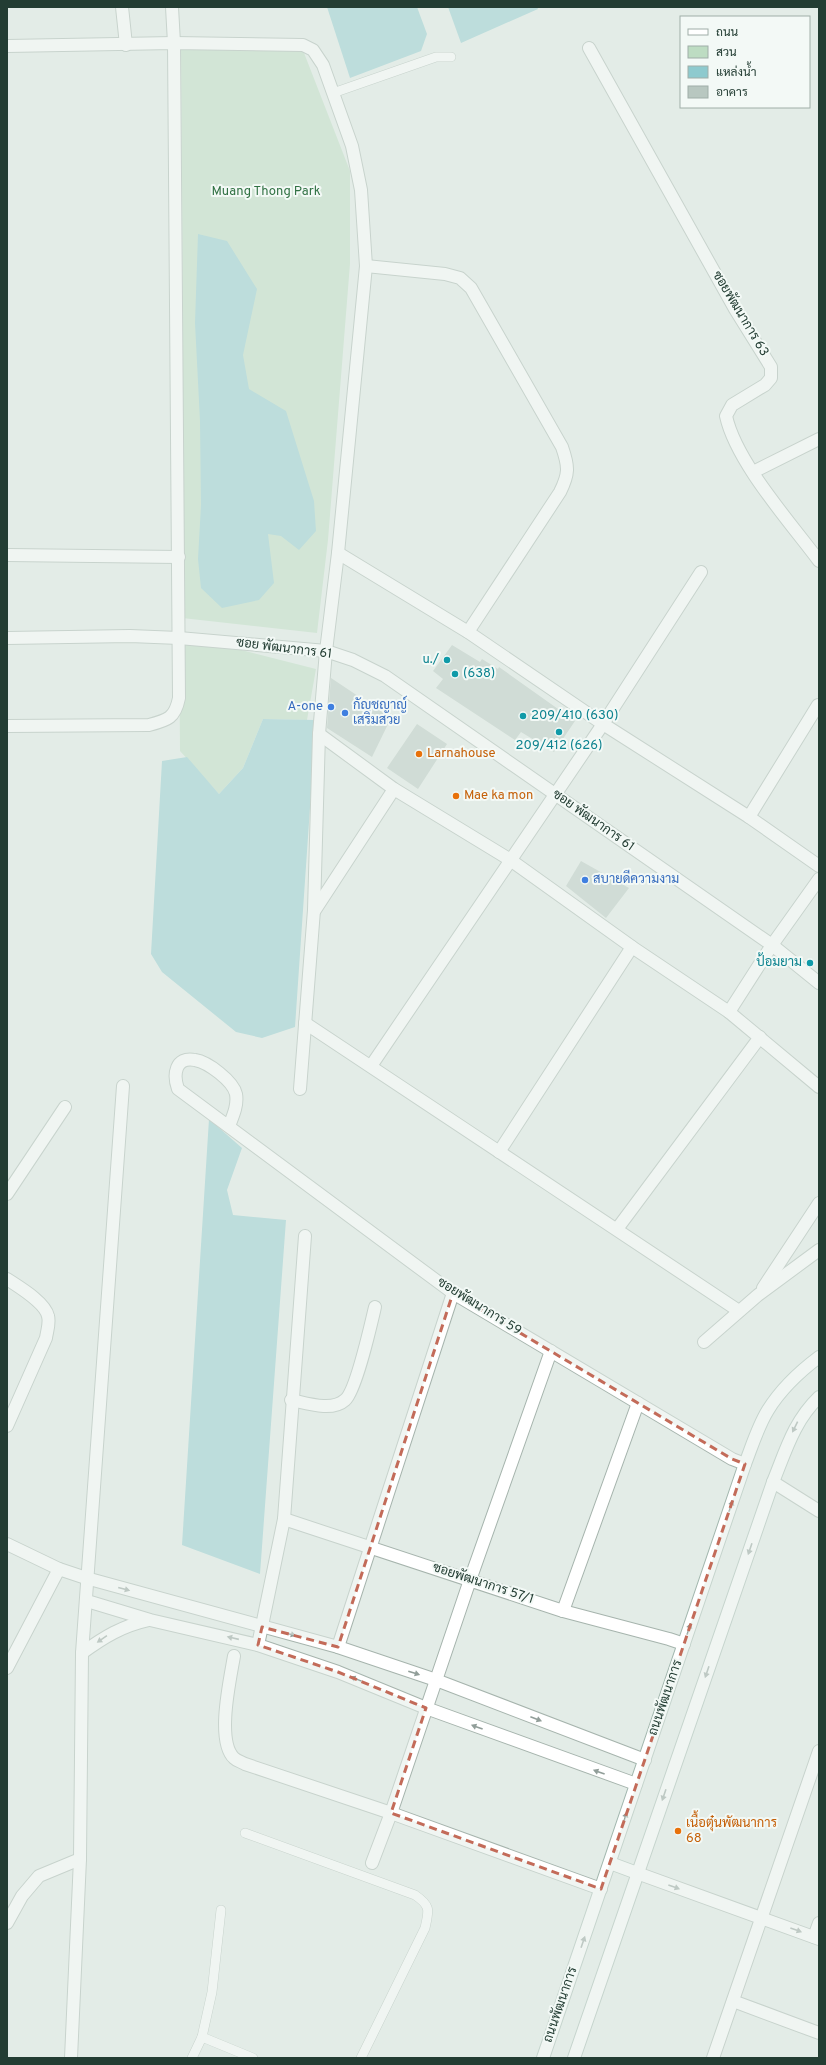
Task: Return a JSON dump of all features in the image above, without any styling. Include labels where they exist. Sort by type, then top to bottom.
[{"type":"street","points":[[122,7],[126,45]]},
{"type":"street","points":[[7,726],[149,725],[166,720],[176,712],[179,698],[180,558],[174,43],[172,7]]},
{"type":"street","points":[[7,46],[174,43],[303,45],[313,50],[323,64],[352,146],[362,190],[366,266],[338,553],[326,651],[320,734],[314,910],[300,1089]]},
{"type":"street","name":"ซอยพัฒนาการ 63","points":[[589,48],[734,309],[772,367],[771,378],[764,385],[732,405],[726,416],[729,430],[753,472],[819,561]]},
{"type":"street","points":[[366,266],[445,274],[460,278],[471,288],[562,447],[568,463],[567,478],[560,492],[468,632]]},
{"type":"street","points":[[753,472],[819,439]]},
{"type":"street","points":[[338,553],[468,632],[603,724],[749,817],[819,866]]},
{"type":"street","points":[[7,555],[180,558]]},
{"type":"street","points":[[371,1066],[509,859],[603,724],[701,572]]},
{"type":"street","name":"ซอย พัฒนาการ 61","points":[[7,638],[130,636],[179,638],[326,651],[353,660],[386,676],[772,945],[819,982]]},
{"type":"street","points":[[749,817],[818,705]]},
{"type":"street","points":[[320,734],[394,788],[509,859],[632,947],[729,1012],[819,1087]]},
{"type":"street","points":[[314,910],[394,788]]},
{"type":"street","points":[[729,1012],[772,945],[819,880]]},
{"type":"street","points":[[499,1152],[632,947]]},
{"type":"street","points":[[305,1022],[739,1311]]},
{"type":"street","points":[[616,1229],[760,1037]]},
{"type":"street","name":"ซอยพัฒนาการ 59","points":[[229,1126],[236,1105],[233,1086],[223,1076],[195,1060],[187,1060],[179,1064],[175,1071],[175,1080],[178,1088],[453,1293],[732,1460],[745,1464]]},
{"type":"street","points":[[71,2058],[80,1859],[82,1653],[86,1601],[86,1578],[122,1086]]},
{"type":"street","points":[[7,1194],[65,1107]]},
{"type":"street","points":[[758,1295],[819,1204]]},
{"type":"street","points":[[258,1645],[284,1518],[291,1400],[305,1236]]},
{"type":"street","points":[[704,1342],[758,1295],[819,1250]]},
{"type":"street","points":[[7,1279],[32,1296],[44,1308],[48,1315],[49,1326],[46,1338],[7,1426]]},
{"type":"street","points":[[338,1647],[453,1293]]},
{"type":"street","points":[[291,1400],[319,1406],[334,1405],[346,1400],[353,1387],[375,1307]]},
{"type":"street","points":[[372,1863],[391,1813],[470,1580],[551,1351]]},
{"type":"street","name":"ถนนพัฒนาการ","points":[[543,2058],[745,1464],[767,1411],[777,1396],[805,1367],[819,1357]]},
{"type":"street","points":[[574,2058],[773,1482],[796,1424],[808,1408],[819,1397]]},
{"type":"street","points":[[563,1610],[638,1403]]},
{"type":"street","points":[[773,1482],[819,1511]]},
{"type":"street","name":"ซอยพัฒนาการ 57/1","points":[[284,1518],[370,1548],[563,1610],[684,1644]]},
{"type":"street","points":[[7,1544],[59,1568],[86,1578],[338,1647],[436,1680],[644,1760]]},
{"type":"street","points":[[7,1668],[59,1568]]},
{"type":"street","points":[[86,1601],[150,1620],[258,1645],[338,1672],[426,1708],[636,1784]]},
{"type":"street","points":[[82,1653],[105,1636],[120,1628],[150,1620]]},
{"type":"street","points":[[234,1656],[224,1728],[227,1744],[234,1758],[245,1764],[391,1813],[601,1889]]},
{"type":"street","points":[[713,2058],[819,1751]]},
{"type":"street","points":[[7,1923],[22,1896],[40,1876],[80,1859]]},
{"type":"street","points":[[610,1863],[817,1938],[819,1923]]},
{"type":"street","points":[[733,2001],[819,2033]]},
{"type":"lane","points":[[333,93],[436,57],[451,57]]},
{"type":"lane","points":[[245,1833],[415,1895],[425,1902],[429,1912],[425,1928],[361,2058]]},
{"type":"lane","points":[[192,2058],[202,2037],[212,1992],[221,1910]]},
{"type":"lane","points":[[202,2037],[234,2054],[254,2058]]},
{"type":"highlighted area","points":[[453,1293],[732,1459],[745,1464],[601,1889],[391,1813],[426,1708],[338,1672],[258,1645],[262,1627],[338,1647]]},
{"type":"green space","name":"Muang Thong Park","points":[[299,40],[350,171],[350,264],[328,540],[317,633],[182,618],[179,557],[183,315],[181,49]]},
{"type":"green space","points":[[179,634],[316,669],[307,720],[263,719],[243,768],[219,794],[180,751]]},
{"type":"water","points":[[327,7],[417,7],[427,34],[421,51],[350,78]]},
{"type":"water","points":[[448,7],[537,7],[538,9],[461,43]]},
{"type":"water","points":[[198,234],[227,241],[257,289],[243,355],[249,389],[286,411],[314,501],[316,531],[299,550],[281,536],[268,534],[274,583],[259,600],[222,608],[201,588],[198,559],[201,505],[200,421],[195,323]]},
{"type":"water","points":[[263,719],[316,720],[295,1027],[262,1038],[236,1032],[162,972],[151,954],[162,761],[187,757],[219,794],[243,768]]},
{"type":"water","points":[[209,1119],[242,1148],[227,1190],[233,1215],[286,1220],[260,1574],[182,1545]]},
{"type":"building","points":[[452,645],[480,662],[482,659],[498,669],[499,667],[575,721],[554,752],[521,732],[515,740],[436,688],[443,679],[433,671]]},
{"type":"building","points":[[331,678],[391,718],[372,757],[327,728]]},
{"type":"building","name":"Larnahouse","points":[[417,724],[447,744],[418,789],[387,768]]},
{"type":"building","points":[[581,861],[629,888],[606,918],[566,886]]},
{"type":"place","name":"u./","points":[[447,660]]},
{"type":"place","name":"(638)","points":[[455,674]]},
{"type":"place","name":"A-one","points":[[331,707]]},
{"type":"place","name":"กัญชญาญ์ เสริมสวย","points":[[345,713]]},
{"type":"place","name":"209/410 (630)","points":[[523,716]]},
{"type":"place","name":"209/412 (626)","points":[[559,732]]},
{"type":"place","name":"Larnahouse","points":[[419,754]]},
{"type":"place","name":"Mae ka mon","points":[[456,796]]},
{"type":"place","name":"สบายดีความงาม","points":[[585,880]]},
{"type":"place","name":"ป้อมยาม","points":[[810,963]]},
{"type":"place","name":"เนื้อตุ๋นพัฒนาการ 68","points":[[678,1831]]}]
